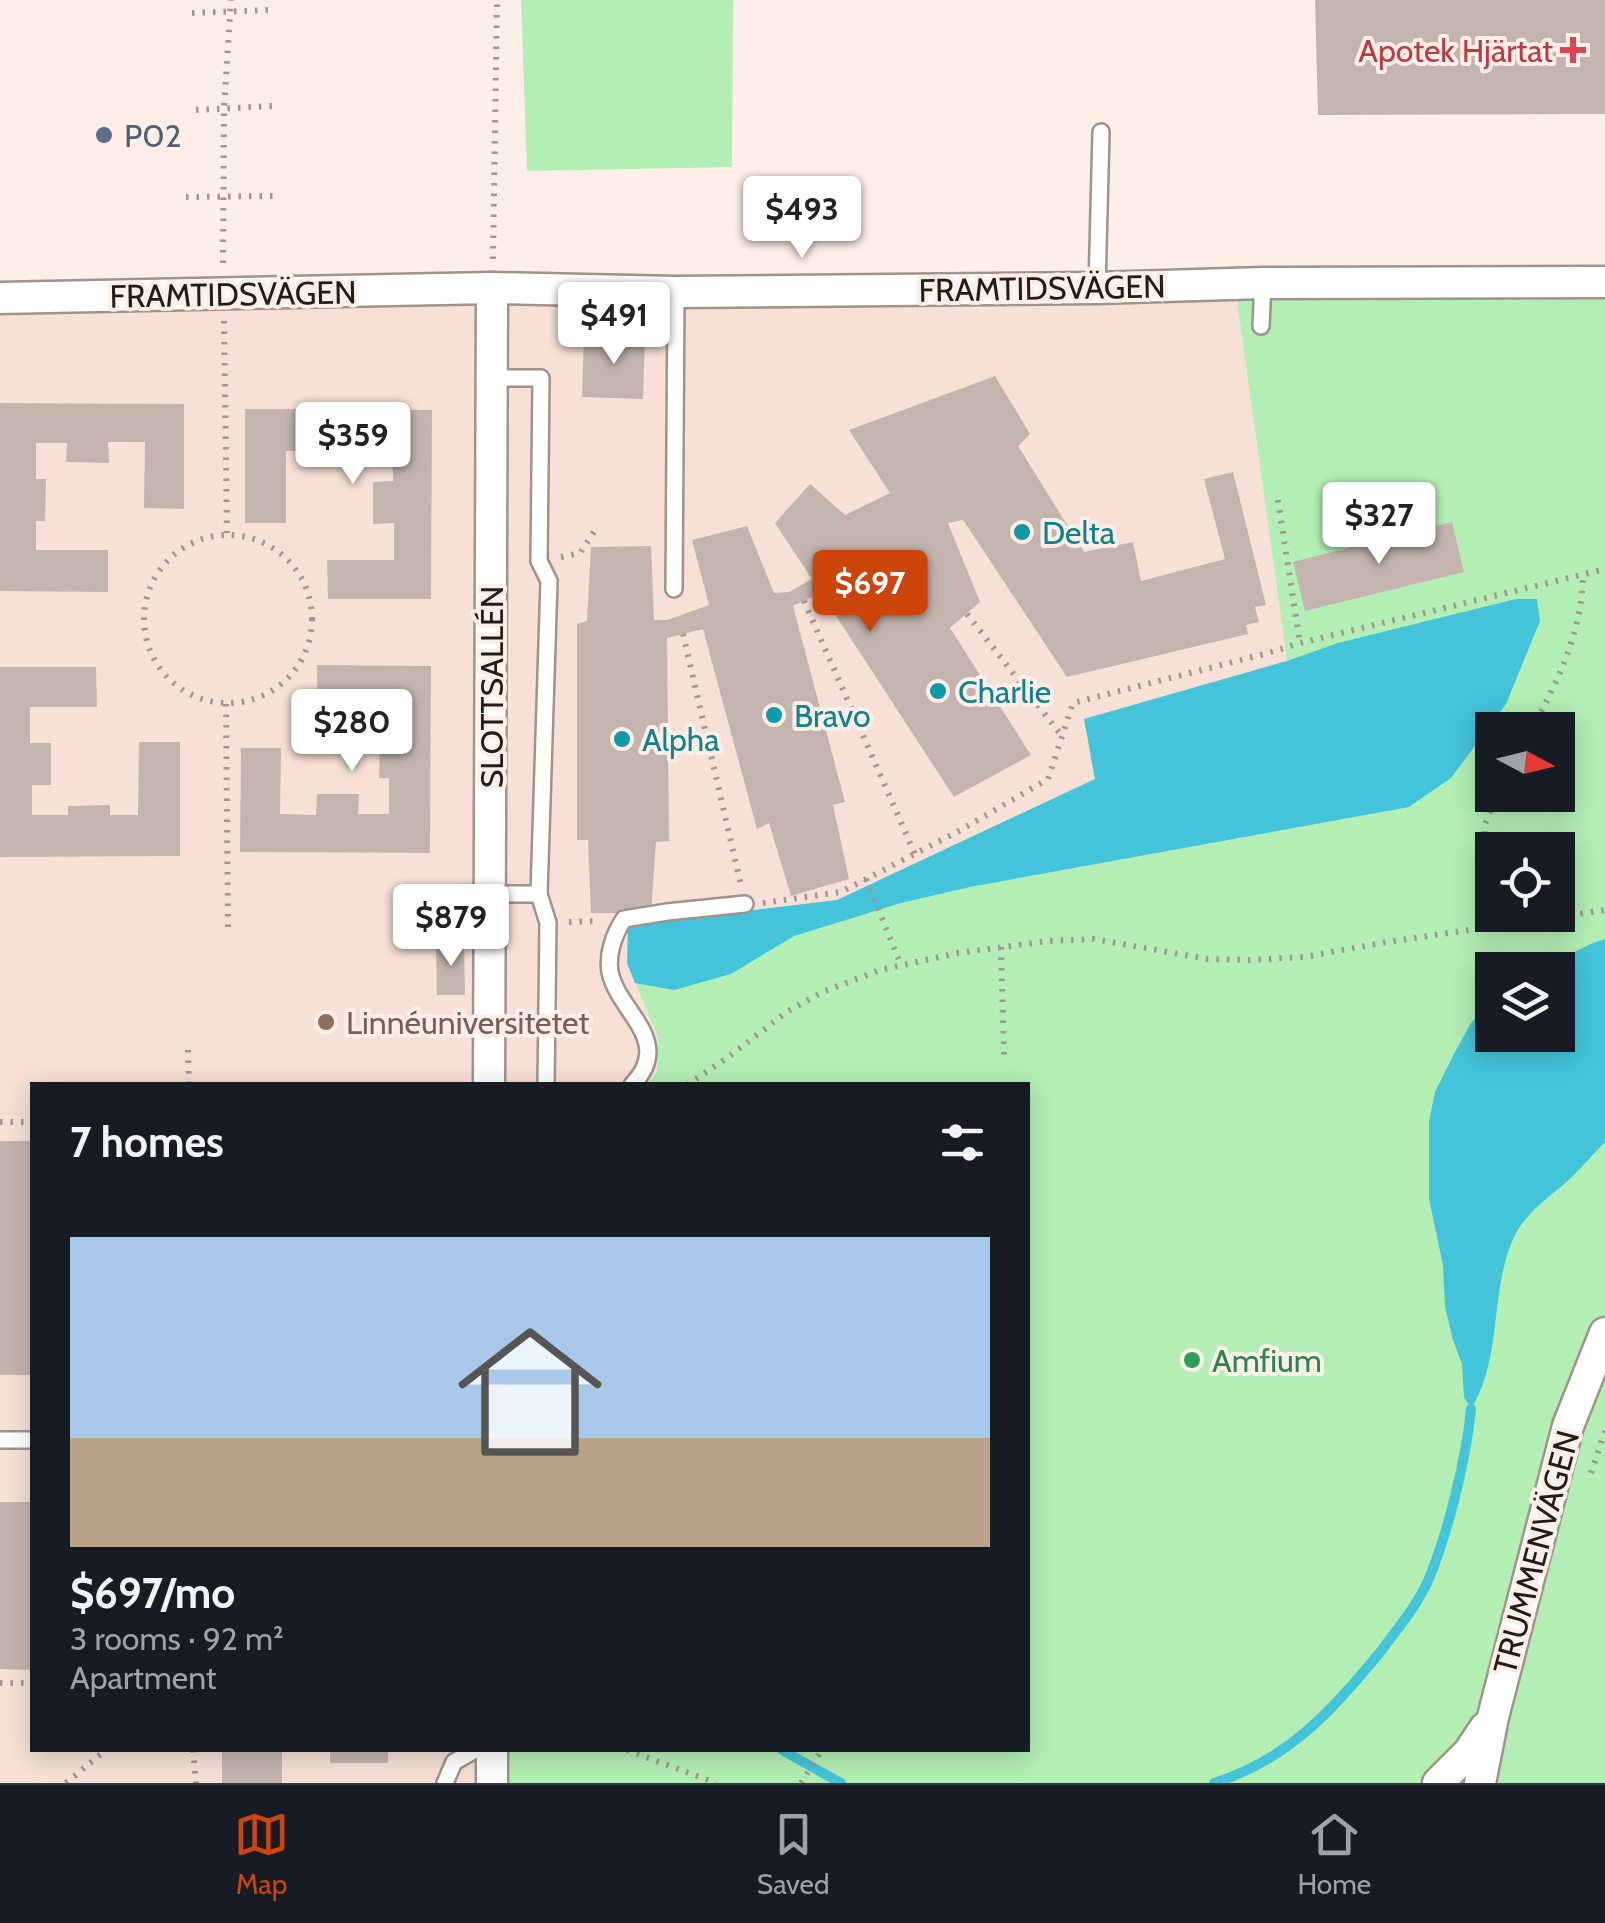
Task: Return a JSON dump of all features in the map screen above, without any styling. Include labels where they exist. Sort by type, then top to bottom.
[{"type":"street","name":"FRAMTIDSVÄGEN","points":[[0,298],[492,288],[676,292],[1605,282]]},
{"type":"street","name":"SLOTTSALLÉN","points":[[490,1082],[492,288]]},
{"type":"street","name":"TRUMMENVÄGEN","points":[[1480,1783],[1493,1717],[1568,1426],[1605,1333]]},
{"type":"street","name":"TRUMMENVÄGEN","points":[[1438,1783],[1469,1752],[1493,1717]]},
{"type":"street","points":[[492,1752],[492,1783]]},
{"type":"lane","points":[[1097,288],[1101,132]]},
{"type":"lane","points":[[1261,326],[1263,284]]},
{"type":"lane","points":[[674,589],[676,292]]},
{"type":"lane","points":[[493,378],[542,378],[539,561],[549,581],[538,894],[548,923],[546,1082]]},
{"type":"lane","points":[[491,894],[538,894]]},
{"type":"lane","points":[[635,1082],[646,1063],[646,1038],[610,971],[615,933],[624,920],[745,904]]},
{"type":"lane","points":[[0,1440],[30,1440]]},
{"type":"lane","points":[[445,1783],[454,1762],[472,1752]]},
{"type":"path","points":[[228,533],[222,196],[231,0]]},
{"type":"path","points":[[492,288],[497,0]]},
{"type":"path","points":[[192,13],[268,10]]},
{"type":"path","points":[[196,110],[272,106]]},
{"type":"path","points":[[186,197],[274,196]]},
{"type":"path","points":[[1278,500],[1300,642]]},
{"type":"path","points":[[580,554],[596,529]]},
{"type":"path","points":[[228,533],[248,535],[275,547],[303,577],[310,593],[313,622],[310,642],[297,669],[266,695],[226,704],[191,696],[155,663],[144,630],[144,600],[162,565],[195,540],[228,533]]},
{"type":"path","points":[[683,634],[745,904],[780,902],[842,892],[1048,779],[1073,703],[1300,642],[1605,569]]},
{"type":"path","points":[[1541,712],[1563,666],[1582,600],[1583,576]]},
{"type":"path","points":[[804,600],[915,854]]},
{"type":"path","points":[[967,614],[1062,736]]},
{"type":"path","points":[[226,704],[228,930]]},
{"type":"path","points":[[866,879],[901,965]]},
{"type":"path","points":[[1575,914],[1605,910]]},
{"type":"path","points":[[548,923],[624,920]]},
{"type":"path","points":[[690,1082],[788,1011],[825,991],[880,970],[958,953],[1094,939],[1208,959],[1249,960],[1304,957],[1475,929]]},
{"type":"path","points":[[1001,947],[1004,1056]]},
{"type":"path","points":[[188,1050],[189,1082]]},
{"type":"path","points":[[0,1122],[30,1122]]},
{"type":"path","points":[[0,1683],[30,1683]]},
{"type":"path","points":[[66,1783],[104,1752]]},
{"type":"path","points":[[193,1752],[196,1783]]},
{"type":"path","points":[[632,1752],[716,1783]]},
{"type":"path","points":[[802,1781],[821,1752]]},
{"type":"shaded area","name":"Linnéuniversitetet","points":[[1235,287],[1287,661],[1085,719],[1095,779],[837,900],[628,925],[627,963],[658,1037],[657,1071],[650,1082],[30,1082],[30,1752],[490,1752],[490,1783],[0,1783],[0,298]]},
{"type":"green space","points":[[521,0],[733,0],[732,167],[527,171]]},
{"type":"green space","points":[[1235,287],[1605,292],[1605,1783],[490,1783],[490,1752],[1030,1752],[1030,1082],[650,1082],[657,1071],[658,1037],[627,963],[628,925],[837,900],[1095,779],[1084,719],[1287,661]]},
{"type":"water","points":[[1516,599],[1537,599],[1540,621],[1506,704],[1500,712],[1475,712],[1475,746],[1451,778],[1409,807],[970,887],[901,903],[794,936],[731,974],[674,990],[635,983],[627,963],[628,925],[837,900],[1095,779],[1084,719],[1338,643]]},
{"type":"water","points":[[1605,939],[1605,1142],[1519,1227],[1501,1279],[1488,1368],[1471,1409],[1464,1397],[1462,1364],[1445,1307],[1443,1265],[1429,1199],[1429,1121],[1435,1092],[1475,1018],[1475,1052],[1575,1052],[1574,952]]},
{"type":"building","points":[[1315,0],[1605,0],[1605,114],[1318,115]]},
{"type":"building","points":[[584,335],[645,336],[643,399],[582,397]]},
{"type":"building","points":[[995,376],[1030,434],[1018,446],[1084,552],[1133,542],[1141,581],[1225,559],[1204,479],[1233,472],[1266,605],[1255,607],[1259,622],[1246,625],[1248,634],[1067,677],[963,520],[948,523],[980,602],[950,628],[1031,755],[954,797],[821,593],[793,606],[845,802],[833,805],[849,879],[791,896],[769,823],[757,829],[703,629],[667,638],[669,841],[656,842],[651,913],[591,913],[588,840],[577,840],[577,624],[587,621],[591,547],[651,546],[654,620],[667,620],[709,605],[692,540],[747,526],[774,593],[789,592],[812,579],[775,523],[810,484],[845,515],[890,493],[849,430]]},
{"type":"building","points":[[0,403],[184,404],[184,509],[144,508],[145,442],[108,442],[109,463],[66,462],[67,443],[36,443],[36,479],[46,479],[45,521],[36,521],[36,550],[108,550],[108,592],[0,591]]},
{"type":"building","points":[[245,409],[432,410],[431,599],[328,599],[327,560],[394,560],[394,523],[373,524],[373,482],[393,481],[393,451],[357,451],[357,461],[314,461],[314,451],[286,451],[286,523],[245,523]]},
{"type":"building","points":[[1452,522],[1464,572],[1305,611],[1293,562]]},
{"type":"building","points":[[317,665],[431,666],[430,853],[240,852],[241,748],[281,748],[280,814],[316,815],[317,794],[359,794],[358,814],[389,814],[389,778],[379,778],[380,735],[389,735],[389,707],[317,706]]},
{"type":"building","points":[[0,667],[96,667],[97,707],[30,707],[30,743],[51,743],[51,785],[32,785],[32,815],[68,815],[68,806],[110,805],[110,815],[138,815],[139,742],[180,742],[180,856],[0,857]]},
{"type":"building","points":[[464,943],[465,995],[437,995],[436,944]]},
{"type":"building","points":[[0,1141],[30,1141],[30,1375],[0,1375]]},
{"type":"building","points":[[0,1502],[30,1502],[30,1670],[0,1669]]},
{"type":"building","points":[[222,1752],[282,1752],[282,1783],[222,1783]]},
{"type":"building","points":[[330,1752],[388,1752],[388,1763],[330,1763]]},
{"type":"waterway","points":[[1214,1783],[1265,1761],[1308,1730],[1363,1672],[1412,1609],[1428,1581],[1449,1519],[1471,1409]]},
{"type":"waterway","points":[[786,1752],[841,1783]]},
{"type":"place","name":"Apotek Hjärtat","points":[[1573,50]]},
{"type":"place","name":"P02","points":[[104,135]]},
{"type":"place","name":"Delta","points":[[1022,532]]},
{"type":"place","name":"Charlie","points":[[938,691]]},
{"type":"place","name":"Bravo","points":[[774,715]]},
{"type":"place","name":"Alpha","points":[[622,739]]},
{"type":"place","name":"Linnéuniversitetet","points":[[326,1022]]},
{"type":"place","name":"Amfium","points":[[1192,1360]]}]
